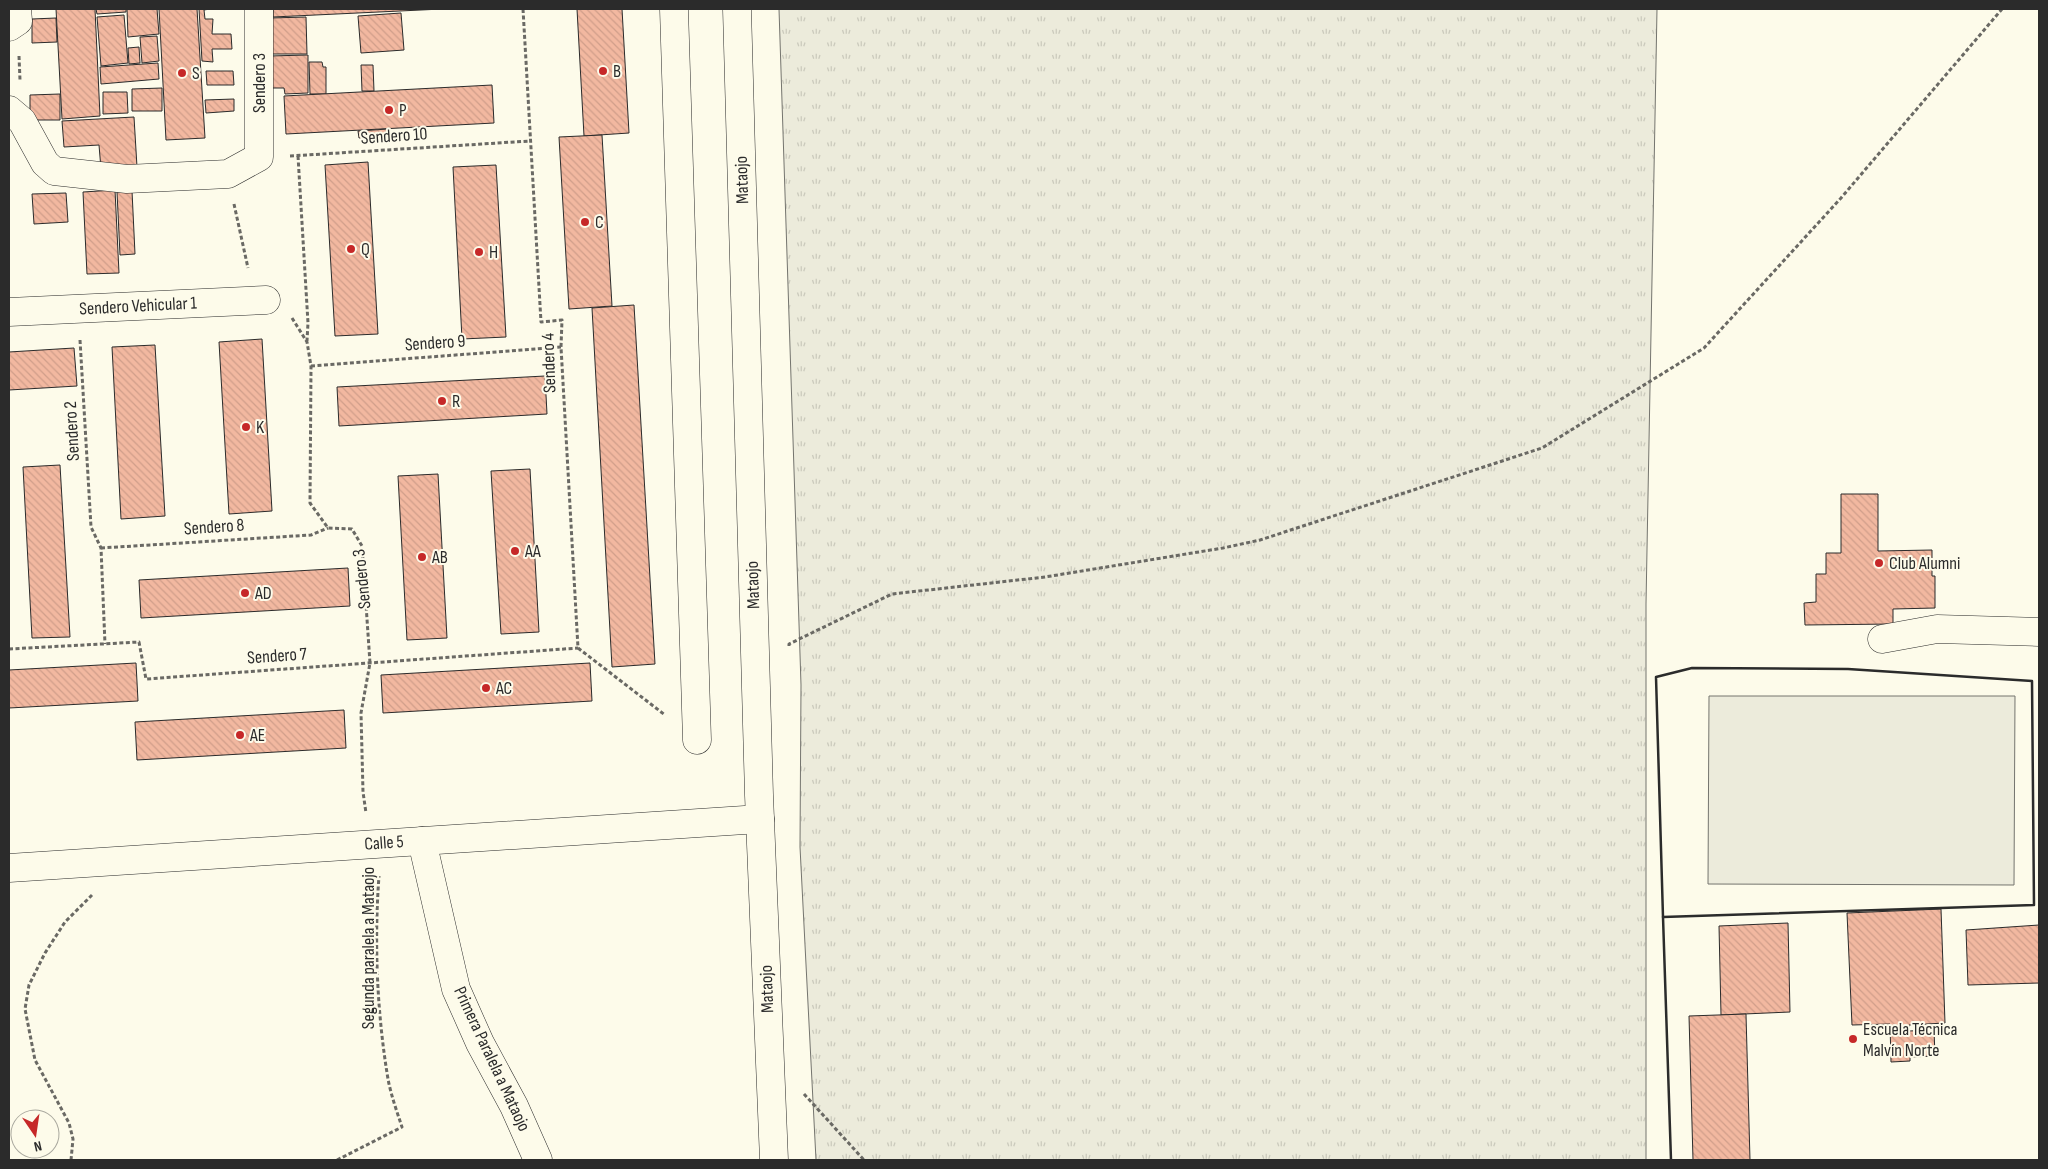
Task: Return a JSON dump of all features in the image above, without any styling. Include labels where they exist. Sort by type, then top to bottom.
[{"type":"street","name":"Sendero 3","points":[[259,9],[259,157]]},
{"type":"street","points":[[674,9],[697,740]]},
{"type":"street","name":"Mataojo","points":[[737,9],[760,819],[774,1160]]},
{"type":"street","points":[[15,115],[45,163],[54,171],[127,179],[228,174],[259,157]]},
{"type":"street","name":"Sendero Vehicular 1","points":[[9,312],[266,300]]},
{"type":"street","points":[[1882,639],[1937,630],[2039,632]]},
{"type":"street","name":"Calle 5","points":[[9,868],[760,819]]},
{"type":"street","name":"Primera Paralela a Mataojo","points":[[422,840],[456,989],[480,1043],[514,1106],[538,1160]]},
{"type":"path","name":"Sendero 4","points":[[523,9],[541,322],[562,320],[561,347],[578,648]]},
{"type":"path","points":[[789,654],[789,644],[892,594],[1045,577],[1223,548],[1260,540],[1542,448],[1704,348],[1841,198],[2002,9]]},
{"type":"path","points":[[15,19],[15,115]]},
{"type":"path","name":"Sendero 10","points":[[259,157],[530,141]]},
{"type":"path","points":[[298,156],[308,323],[307,342],[311,366],[310,503],[328,528]]},
{"type":"path","points":[[228,174],[251,281],[266,300],[292,319],[307,342]]},
{"type":"path","name":"Sendero 2","points":[[78,309],[91,527],[101,548]]},
{"type":"path","name":"Sendero 9","points":[[311,366],[561,347]]},
{"type":"path","name":"Sendero 8","points":[[101,548],[311,534],[328,528]]},
{"type":"path","name":"Sendero 3","points":[[328,528],[352,529],[362,546],[370,663],[361,713],[363,792],[377,844]]},
{"type":"path","points":[[101,548],[105,644]]},
{"type":"path","name":"Sendero 7","points":[[9,649],[139,642],[146,679],[578,648]]},
{"type":"path","name":"Segunda paralela a Mataojo","points":[[337,1160],[402,1127],[388,1081],[378,1007],[377,844]]},
{"type":"path","points":[[71,1160],[74,1139],[69,1123],[35,1060],[25,1009],[29,985],[45,953],[65,922],[93,894]]},
{"type":"path","points":[[769,1057],[864,1160]]},
{"type":"green space","points":[[779,9],[1657,9],[1646,604],[1646,1160],[816,1160],[800,847],[801,685]]},
{"type":"green space","points":[[1709,696],[2015,696],[2014,885],[1708,884]]},
{"type":"building","points":[[56,9],[95,9],[100,116],[62,119]]},
{"type":"building","points":[[96,9],[126,9],[126,12],[97,14]]},
{"type":"building","points":[[127,9],[157,9],[159,34],[128,37]]},
{"type":"building","name":"S","points":[[159,9],[197,9],[205,138],[166,140]]},
{"type":"building","points":[[199,9],[210,9],[204,10],[205,19],[213,19],[212,34],[231,34],[232,49],[212,49],[213,62],[202,61]]},
{"type":"building","points":[[273,9],[442,9],[273,17]]},
{"type":"building","name":"B","points":[[577,9],[622,9],[629,133],[584,136]]},
{"type":"building","points":[[401,13],[404,50],[361,53],[358,16]]},
{"type":"building","points":[[124,15],[128,63],[101,66],[97,17]]},
{"type":"building","points":[[306,17],[307,54],[271,54],[270,18]]},
{"type":"building","points":[[56,18],[57,42],[32,43],[32,19]]},
{"type":"building","points":[[157,36],[159,61],[142,63],[140,37]]},
{"type":"building","points":[[139,47],[140,63],[129,64],[128,48]]},
{"type":"building","points":[[308,55],[308,93],[285,94],[284,88],[272,88],[269,56]]},
{"type":"building","points":[[309,62],[322,62],[323,67],[326,67],[326,94],[310,94]]},
{"type":"building","points":[[158,63],[159,79],[101,84],[100,67]]},
{"type":"building","points":[[361,65],[373,65],[374,91],[362,91]]},
{"type":"building","points":[[206,71],[233,71],[234,85],[207,85]]},
{"type":"building","name":"P","points":[[492,85],[494,123],[286,134],[284,96]]},
{"type":"building","points":[[162,88],[162,111],[132,111],[132,89]]},
{"type":"building","points":[[103,92],[127,92],[128,113],[103,114]]},
{"type":"building","points":[[60,94],[60,120],[30,120],[30,95]]},
{"type":"building","points":[[234,99],[234,111],[206,113],[205,100]]},
{"type":"building","points":[[134,117],[137,167],[101,169],[99,145],[64,147],[62,121]]},
{"type":"building","points":[[388,129],[388,136],[359,138],[358,131]]},
{"type":"building","name":"C","points":[[602,135],[612,306],[569,309],[559,137]]},
{"type":"building","name":"Q","points":[[368,162],[378,334],[335,336],[325,165]]},
{"type":"building","name":"H","points":[[496,165],[506,337],[462,339],[453,167]]},
{"type":"building","points":[[115,190],[119,273],[87,274],[83,192]]},
{"type":"building","points":[[132,191],[135,254],[120,255],[117,192]]},
{"type":"building","points":[[66,193],[68,222],[34,224],[32,194]]},
{"type":"building","points":[[634,305],[655,664],[612,667],[592,308]]},
{"type":"building","name":"K","points":[[262,339],[272,511],[229,514],[219,342]]},
{"type":"building","points":[[155,345],[165,516],[121,519],[112,347]]},
{"type":"building","points":[[74,348],[77,386],[9,390],[9,352]]},
{"type":"building","name":"R","points":[[545,376],[547,414],[339,426],[337,387]]},
{"type":"building","points":[[60,465],[70,637],[32,638],[23,467]]},
{"type":"building","name":"AA","points":[[530,469],[539,632],[501,634],[491,471]]},
{"type":"building","name":"AB","points":[[438,474],[447,638],[407,640],[398,476]]},
{"type":"building","name":"Club Alumni","points":[[1841,494],[1878,494],[1878,551],[1932,550],[1932,576],[1935,576],[1935,608],[1893,609],[1893,624],[1805,625],[1804,603],[1816,602],[1816,574],[1826,574],[1826,553],[1841,553]]},
{"type":"building","name":"AD","points":[[348,568],[350,606],[141,618],[139,580]]},
{"type":"building","points":[[136,663],[138,701],[9,708],[9,670]]},
{"type":"building","name":"AC","points":[[590,663],[592,701],[383,713],[381,675]]},
{"type":"building","name":"AE","points":[[344,710],[346,748],[137,760],[135,722]]},
{"type":"building","points":[[1941,909],[1945,1023],[1909,1025],[1909,1031],[1934,1030],[1935,1056],[1910,1057],[1910,1061],[1891,1062],[1890,1024],[1852,1025],[1847,913]]},
{"type":"building","points":[[1788,923],[1790,1012],[1721,1015],[1719,926]]},
{"type":"building","points":[[2039,925],[2039,983],[1968,985],[1966,930]]},
{"type":"building","points":[[1746,1014],[1750,1160],[1693,1160],[1689,1016]]},
{"type":"wall","points":[[1692,668],[1848,669],[2032,681],[2034,905],[1663,917],[1656,677],[1692,668]]},
{"type":"wall","points":[[1663,917],[1671,1160]]},
{"type":"place","name":"B","points":[[603,71]]},
{"type":"place","name":"S","points":[[182,73]]},
{"type":"place","name":"P","points":[[389,110]]},
{"type":"place","name":"C","points":[[585,222]]},
{"type":"place","name":"Q","points":[[351,249]]},
{"type":"place","name":"H","points":[[479,252]]},
{"type":"place","name":"R","points":[[442,401]]},
{"type":"place","name":"K","points":[[246,427]]},
{"type":"place","name":"AA","points":[[515,551]]},
{"type":"place","name":"AB","points":[[422,557]]},
{"type":"place","name":"Club Alumni","points":[[1879,563]]},
{"type":"place","name":"AD","points":[[245,593]]},
{"type":"place","name":"AC","points":[[486,688]]},
{"type":"place","name":"AE","points":[[240,735]]},
{"type":"place","name":"Escuela Técnica Malvín Norte","points":[[1853,1039]]}]
